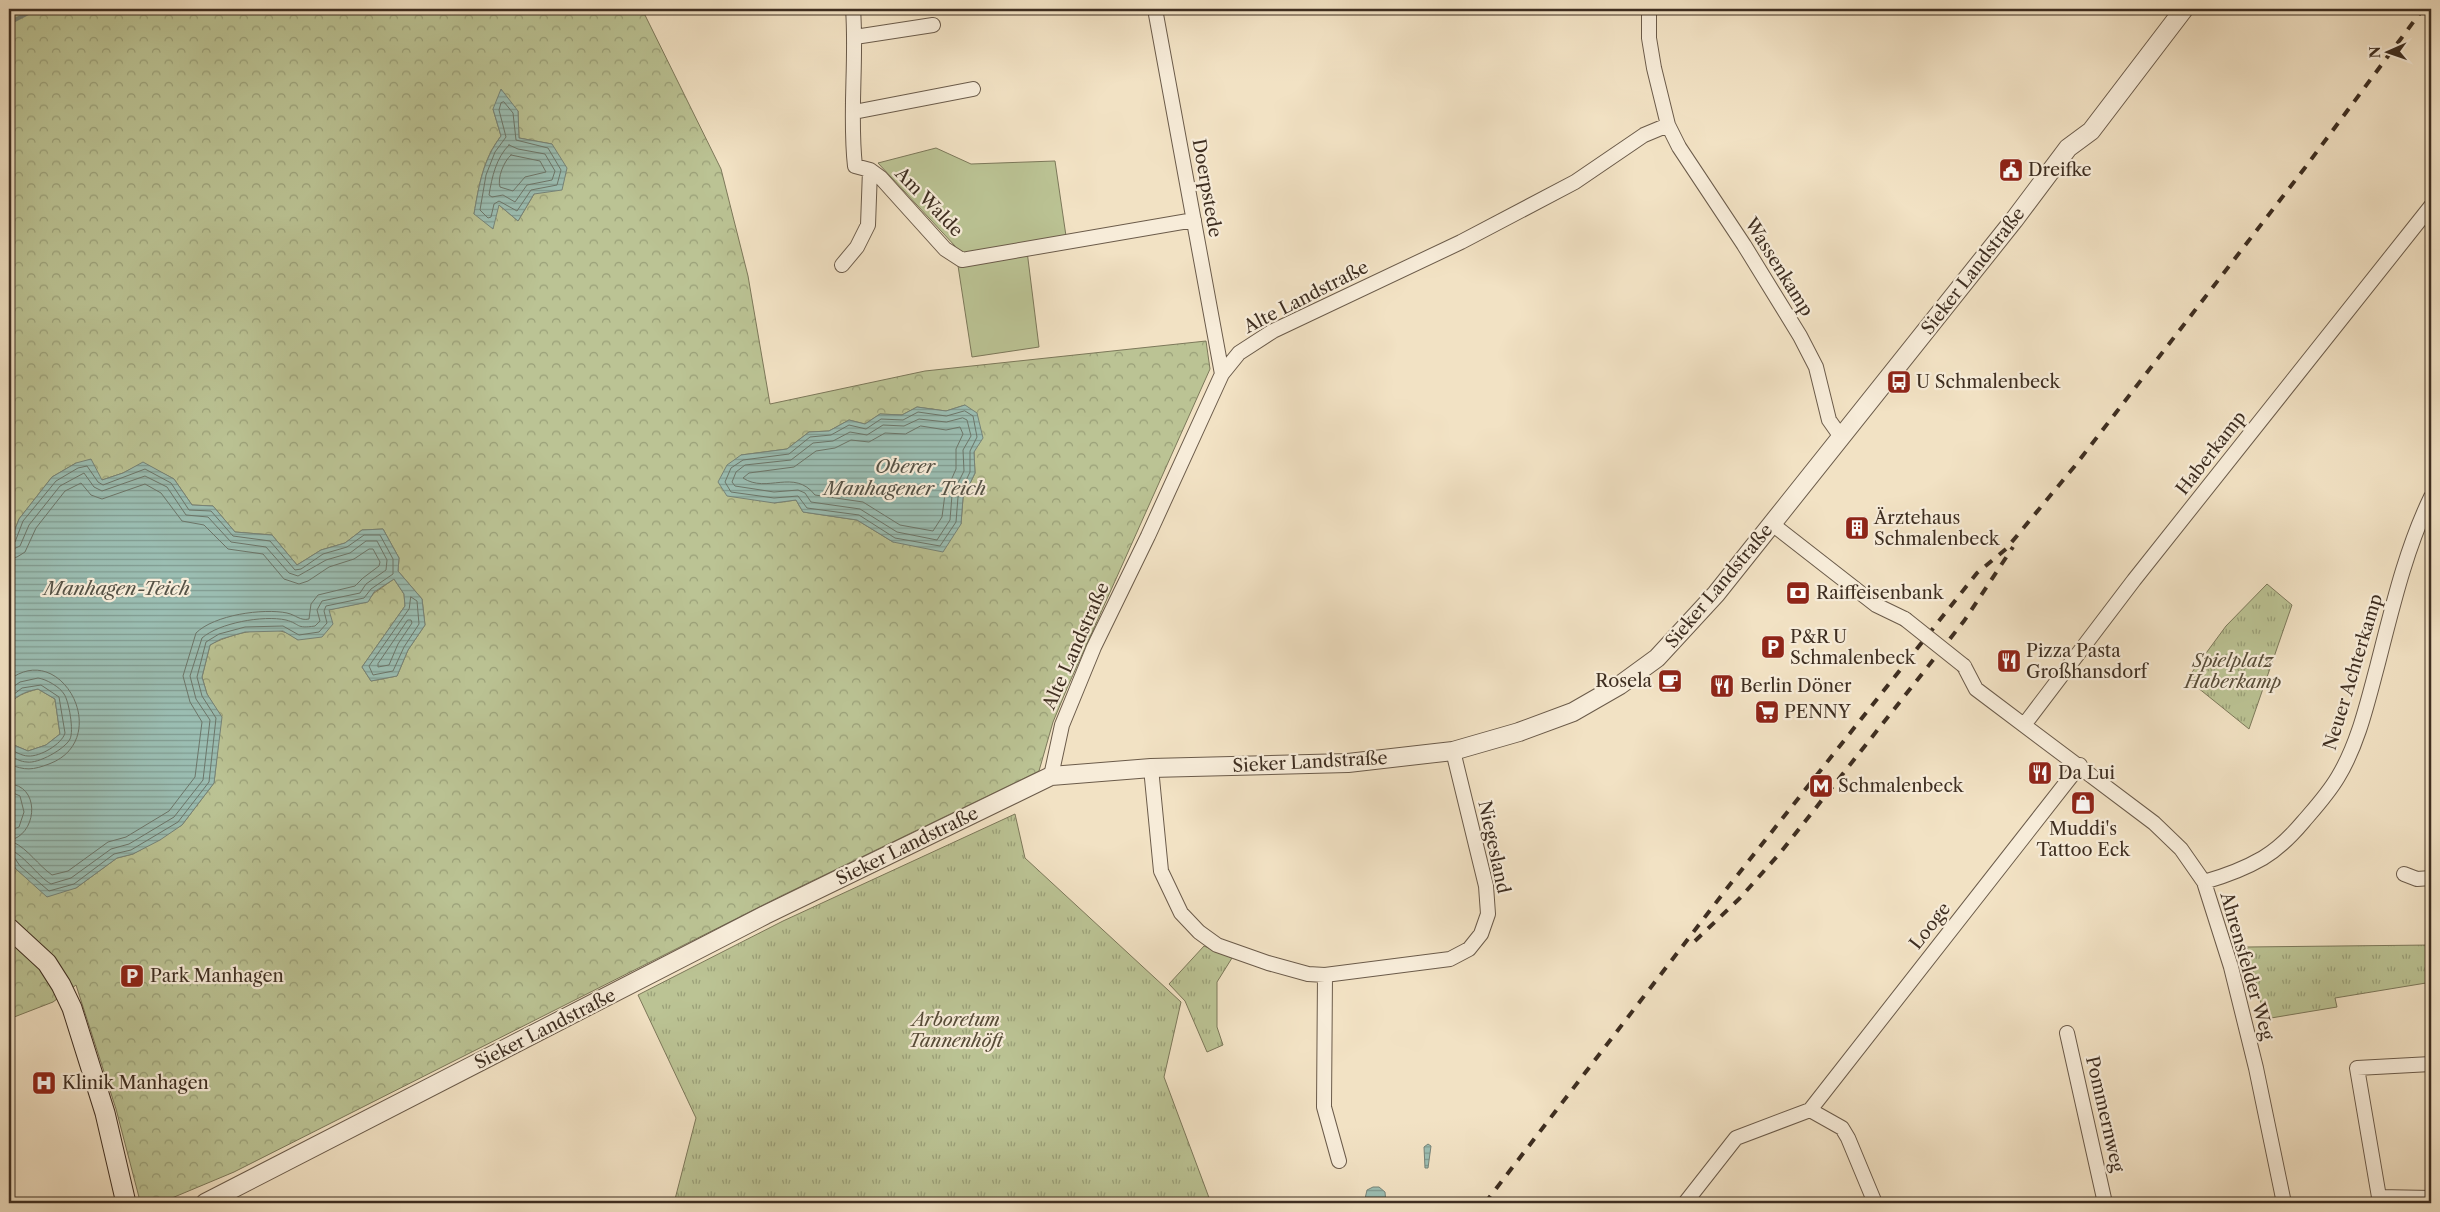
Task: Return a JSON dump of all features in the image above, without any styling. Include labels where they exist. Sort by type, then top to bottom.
[{"type":"main road","points":[[9,928],[47,963],[61,985],[72,1008],[105,1113],[126,1203]]},
{"type":"street","name":"Am Walde","points":[[853,9],[855,37],[854,166],[870,170],[881,178],[945,249],[962,260],[1194,220]]},
{"type":"street","name":"Doerpstede","points":[[1155,9],[1222,374]]},
{"type":"street","points":[[1649,9],[1649,38],[1652,60],[1668,125]]},
{"type":"street","name":"Sieker Landstraße","points":[[205,1203],[765,915],[1051,776],[1151,768],[1348,763],[1453,751],[1519,732],[1573,712],[1620,685],[1658,658],[1686,628],[1772,524],[2068,148],[2091,131],[2184,9]]},
{"type":"street","points":[[855,37],[933,25]]},
{"type":"street","points":[[854,112],[973,89]]},
{"type":"street","name":"Alte Landstraße","points":[[1051,776],[1062,725],[1094,647],[1148,536],[1222,374],[1239,353],[1273,331],[1461,242],[1575,182],[1644,134],[1668,125]]},
{"type":"street","name":"Wassenkamp","points":[[1668,125],[1679,148],[1744,245],[1800,336],[1816,367],[1829,420],[1841,437]]},
{"type":"street","name":"Am Walde","points":[[842,265],[856,247],[868,225],[870,170]]},
{"type":"street","name":"Haberkamp","points":[[2024,725],[2134,580],[2431,206]]},
{"type":"street","name":"Neuer Achterkamp","points":[[2204,882],[2231,874],[2265,857],[2293,834],[2338,777],[2351,750],[2369,697],[2402,570],[2420,520],[2431,497]]},
{"type":"street","name":"Ahrensfelder Weg","points":[[1772,524],[1876,605],[1905,620],[1964,666],[1976,689],[2080,765],[2154,823],[2181,849],[2204,882],[2231,967],[2256,1068],[2284,1203]]},
{"type":"street","name":"Niegesland","points":[[1151,768],[1161,871],[1181,913],[1199,932],[1217,946],[1308,974],[1325,976],[1450,959],[1469,949],[1481,934],[1488,914],[1486,886],[1453,751]]},
{"type":"street","name":"Looge","points":[[1810,1110],[2080,765]]},
{"type":"street","points":[[2404,874],[2417,879],[2431,878]]},
{"type":"street","points":[[1325,976],[1324,1107],[1339,1162]]},
{"type":"street","name":"Pommernweg","points":[[2067,1032],[2105,1203]]},
{"type":"street","points":[[2431,1064],[2357,1068],[2379,1197],[2431,1198]]},
{"type":"street","points":[[1685,1203],[1736,1138],[1810,1110],[1842,1128],[1875,1203]]},
{"type":"green space","points":[[9,9],[642,9],[721,169],[748,276],[770,404],[925,371],[1206,341],[1210,369],[1068,686],[1053,722],[1039,771],[781,896],[234,1172],[160,1203],[140,1201],[116,1109],[76,985],[53,1002],[9,1019],[9,858],[16,869],[23,875],[76,888],[117,858],[133,854],[182,825],[214,783],[221,717],[207,694],[202,677],[210,645],[226,638],[257,630],[276,630],[291,635],[298,640],[328,610],[367,602],[374,593],[394,579],[404,594],[405,606],[362,667],[371,681],[397,676],[408,650],[425,625],[422,599],[398,571],[399,558],[383,529],[362,530],[345,543],[321,550],[297,565],[272,535],[235,532],[213,506],[192,505],[174,479],[143,463],[123,473],[102,480],[76,463],[52,477],[19,519],[9,545]],"holes":[[[493,109],[518,111],[519,138],[552,144],[534,194],[518,221],[499,205],[474,214],[486,163],[501,136]],[[965,405],[974,452],[975,473],[963,498],[961,524],[893,542],[857,520],[803,512],[796,500],[774,503],[741,455],[787,449],[809,432],[829,431],[849,420],[865,424],[880,414],[902,415],[917,407],[946,411]]]},
{"type":"green space","points":[[936,148],[971,164],[1055,161],[1066,236],[1026,243],[1039,347],[972,357],[955,246],[878,163]]},
{"type":"green space","name":"Spielplatz Haberkamp","points":[[2267,584],[2292,605],[2249,729],[2187,679],[2226,626]]},
{"type":"green space","points":[[38,689],[55,699],[60,734],[46,745],[28,751],[9,743],[9,708],[13,700],[25,693]]},
{"type":"green space","name":"Arboretum Tannenhöft","points":[[1015,814],[1025,858],[1181,1002],[1164,1077],[1211,1203],[674,1203],[696,1118],[638,995],[783,921]]},
{"type":"green space","points":[[2431,945],[2431,1034],[2426,983],[2335,998],[2337,1007],[2265,1019],[2247,947]]},
{"type":"green space","points":[[1204,946],[1232,958],[1217,982],[1217,1027],[1223,1045],[1207,1052],[1185,1001],[1169,984]]},
{"type":"water","points":[[501,89],[518,111],[519,138],[552,144],[567,168],[562,190],[534,194],[518,221],[499,205],[493,229],[474,214],[486,164],[501,136],[493,109]]},
{"type":"water","name":"Oberer Manhagener Teich","points":[[965,405],[977,413],[983,438],[974,452],[975,473],[963,498],[961,524],[943,552],[893,542],[857,520],[803,512],[796,500],[774,503],[727,496],[718,482],[727,465],[741,455],[787,449],[809,432],[829,431],[849,420],[865,424],[880,414],[902,415],[917,407],[946,411]]},
{"type":"water","name":"Manhagen-Teich","points":[[91,459],[102,480],[123,473],[143,462],[174,479],[192,505],[213,506],[235,532],[272,535],[297,565],[321,550],[345,543],[362,530],[383,529],[399,558],[398,571],[422,599],[425,625],[408,650],[397,676],[371,681],[362,667],[405,606],[404,594],[394,579],[374,592],[368,602],[329,610],[333,624],[322,637],[298,640],[283,631],[245,632],[221,639],[210,645],[202,677],[207,694],[222,717],[214,783],[182,825],[160,840],[133,854],[117,858],[76,888],[47,897],[16,869],[9,858],[9,828],[13,812],[9,793],[9,743],[28,751],[46,745],[60,734],[55,699],[38,689],[17,697],[9,708],[9,545],[19,519],[52,477],[76,463]]},
{"type":"water","points":[[1428,1144],[1431,1146],[1428,1168],[1425,1168],[1424,1147]]},
{"type":"water","points":[[1379,1187],[1385,1192],[1386,1203],[1364,1203],[1367,1190]]},
{"type":"waterway","points":[[9,23],[36,9]]},
{"type":"railway","points":[[1485,1203],[1728,887],[1977,573],[2006,549],[2074,467],[2304,169],[2423,9]]},
{"type":"railway","points":[[1695,941],[1740,898],[1780,853],[1964,621],[2013,547]]},
{"type":"place","name":"Dreifke","points":[[2011,170]]},
{"type":"place","name":"U Schmalenbeck","points":[[1899,382]]},
{"type":"place","name":"Ärztehaus Schmalenbeck","points":[[1857,528]]},
{"type":"place","name":"Raiffeisenbank","points":[[1798,593]]},
{"type":"place","name":"P&R U Schmalenbeck","points":[[1773,647]]},
{"type":"place","name":"Pizza Pasta Großhansdorf","points":[[2009,661]]},
{"type":"place","name":"Rosela","points":[[1670,681]]},
{"type":"place","name":"Berlin Döner","points":[[1722,686]]},
{"type":"place","name":"PENNY","points":[[1767,712]]},
{"type":"place","name":"Da Lui","points":[[2040,773]]},
{"type":"place","name":"Schmalenbeck","points":[[1821,786]]},
{"type":"place","name":"Muddi's Tattoo Eck","points":[[2083,803]]},
{"type":"place","name":"Park Manhagen","points":[[132,976]]},
{"type":"place","name":"Klinik Manhagen","points":[[44,1083]]}]
